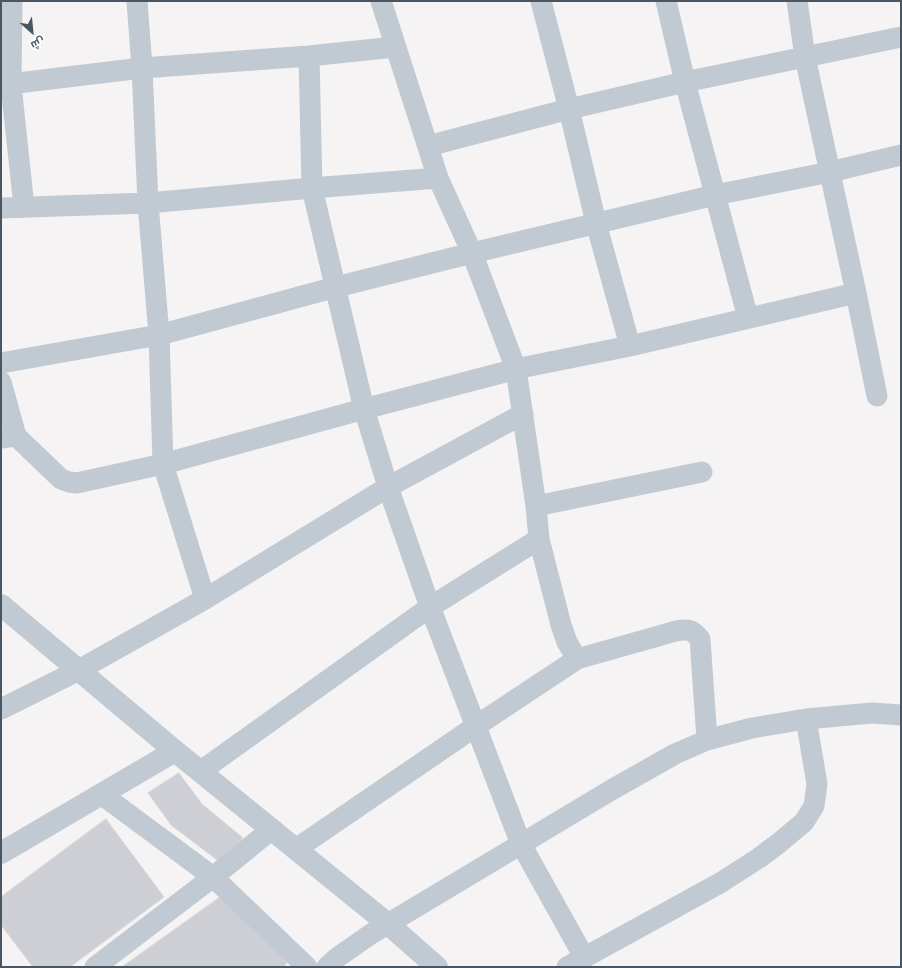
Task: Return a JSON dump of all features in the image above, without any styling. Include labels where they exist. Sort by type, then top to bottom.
[{"type":"street","points":[[12,1],[6,85],[24,207]]},
{"type":"street","points":[[136,1],[142,68],[148,203],[159,335],[163,464],[205,599]]},
{"type":"street","points":[[380,1],[438,178],[472,253],[516,369],[536,506],[539,539],[561,625],[567,642],[577,659]]},
{"type":"street","points":[[541,1],[569,109],[596,224],[630,346]]},
{"type":"street","points":[[666,1],[685,82],[748,318]]},
{"type":"street","points":[[797,1],[805,56],[877,396]]},
{"type":"street","points":[[428,146],[569,109],[685,82],[901,37]]},
{"type":"street","points":[[6,85],[142,68],[309,56],[395,47]]},
{"type":"street","points":[[309,56],[312,188],[364,409],[388,486],[430,607],[521,844],[584,957]]},
{"type":"street","points":[[1,363],[159,335],[336,287],[472,253],[715,195],[830,172],[901,155]]},
{"type":"street","points":[[1,208],[148,203],[438,178]]},
{"type":"street","points":[[1,382],[9,437],[61,479],[77,483],[163,464],[516,369],[630,346],[856,293]]},
{"type":"street","points":[[1,709],[79,670],[205,599],[388,486],[523,414]]},
{"type":"street","points":[[536,506],[702,472]]},
{"type":"street","points":[[201,771],[430,607],[539,539]]},
{"type":"street","points":[[1,605],[174,750],[388,924],[437,967]]},
{"type":"street","points":[[296,849],[577,659],[676,631],[686,629],[694,632],[700,639],[707,740]]},
{"type":"street","points":[[328,967],[356,944],[388,924],[613,789],[675,754],[707,740],[752,728],[806,719],[872,713],[901,715]]},
{"type":"street","points":[[566,967],[720,883],[759,858],[804,822],[814,806],[817,784],[806,719]]},
{"type":"street","points":[[1,853],[174,750]]},
{"type":"street","points":[[101,794],[213,877],[306,967]]},
{"type":"street","points":[[95,967],[213,877],[272,829]]},
{"type":"building","points":[[179,773],[202,804],[243,838],[221,863],[171,825],[148,793]]},
{"type":"building","points":[[106,819],[164,897],[70,967],[33,967],[1,925],[1,897]]},
{"type":"building","points":[[226,893],[287,963],[283,967],[122,967]]}]
